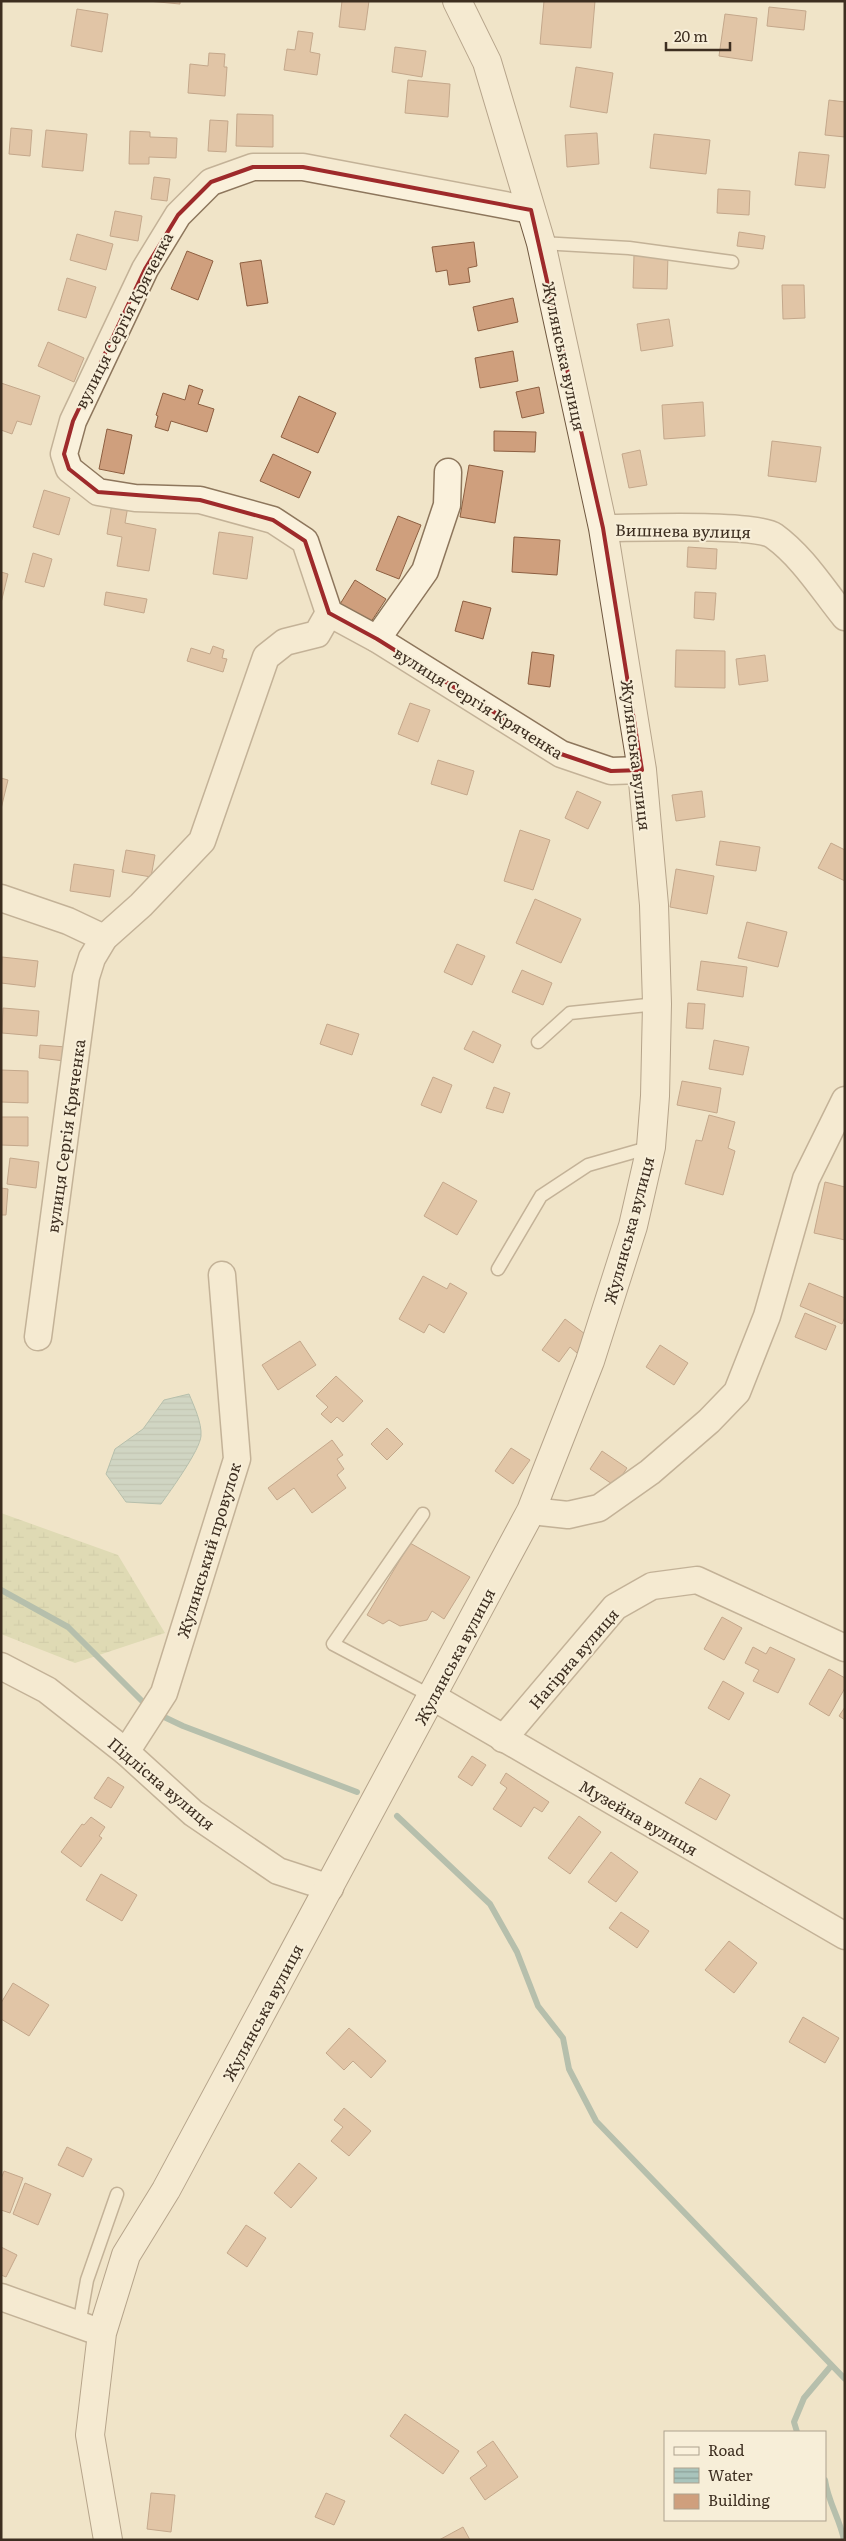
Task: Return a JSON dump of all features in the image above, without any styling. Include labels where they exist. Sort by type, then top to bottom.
[{"type":"street","name":"Жулянська вулиця","points":[[108,2540],[90,2435],[90,2329],[126,2254],[166,2190],[433,1697],[531,1511],[590,1361],[633,1226],[651,1147],[655,1096],[657,1004],[654,905],[642,770],[603,528],[541,243],[488,62],[458,1]]},
{"type":"street","name":"вулиця Сергія Кряченка","points":[[531,210],[303,167],[253,168],[211,182],[178,215],[145,269],[73,421],[64,454],[69,469],[98,492],[135,498],[200,500],[273,520],[304,541],[329,613],[377,638],[561,754],[611,771],[642,770]]},
{"type":"street","name":"вулиця Сергія Кряченка","points":[[377,638],[425,572],[447,504],[448,472]]},
{"type":"street","name":"Вишнева вулиця","points":[[603,528],[742,528],[773,535],[795,555],[845,617]]},
{"type":"street","name":"вулиця Сергія Кряченка","points":[[38,1337],[86,977],[92,958],[104,938],[141,905],[202,842],[266,657],[285,642],[316,634],[329,613]]},
{"type":"street","points":[[1,898],[44,911],[104,938]]},
{"type":"street","points":[[531,1511],[568,1515],[599,1508],[650,1472],[709,1421],[737,1392],[768,1316],[806,1179],[845,1100]]},
{"type":"street","name":"Жулянський провулок","points":[[126,1752],[164,1693],[238,1458],[222,1275]]},
{"type":"street","name":"Нагірна вулиця","points":[[503,1738],[615,1607],[652,1586],[697,1580],[845,1648]]},
{"type":"street","name":"Підлісна вулиця","points":[[1,1666],[47,1690],[126,1752],[193,1813],[270,1866],[278,1871],[330,1888]]},
{"type":"street","name":"Музейна вулиця","points":[[433,1697],[845,1936]]},
{"type":"street","points":[[1,2296],[90,2329]]},
{"type":"lane","points":[[541,243],[630,248],[732,262]]},
{"type":"lane","points":[[538,1042],[570,1013],[657,1004]]},
{"type":"lane","points":[[498,1269],[541,1196],[588,1165],[651,1147]]},
{"type":"lane","points":[[423,1514],[333,1644],[433,1697]]},
{"type":"lane","points":[[90,2329],[87,2280],[117,2194]]},
{"type":"highlighted area","points":[[253,167],[303,167],[531,210],[603,528],[642,770],[611,771],[561,754],[377,639],[329,613],[305,541],[273,520],[200,500],[98,492],[69,469],[64,454],[73,421],[145,269],[178,215],[211,182]]},
{"type":"green space","points":[[1,1513],[118,1555],[165,1633],[75,1663],[1,1634]]},
{"type":"water","points":[[189,1394],[201,1431],[196,1451],[191,1460],[161,1504],[126,1502],[106,1474],[115,1449],[143,1429],[164,1400]]},
{"type":"building","points":[[148,1],[180,1],[180,4]]},
{"type":"building","points":[[342,1],[369,1],[365,30],[339,27]]},
{"type":"building","points":[[544,1],[595,1],[591,48],[540,44]]},
{"type":"building","points":[[769,7],[806,11],[804,30],[767,26]]},
{"type":"building","points":[[77,9],[108,14],[102,52],[71,46]]},
{"type":"building","points":[[725,14],[757,18],[752,61],[719,56]]},
{"type":"building","points":[[298,31],[313,33],[310,52],[320,54],[317,75],[284,70],[287,49],[295,50]]},
{"type":"building","points":[[395,47],[426,51],[422,77],[392,72]]},
{"type":"building","points":[[209,53],[225,54],[224,67],[227,67],[225,96],[188,93],[190,64],[208,66]]},
{"type":"building","points":[[576,67],[613,73],[607,113],[570,107]]},
{"type":"building","points":[[408,80],[450,84],[448,117],[405,113]]},
{"type":"building","points":[[829,100],[845,102],[845,137],[825,135]]},
{"type":"building","points":[[237,114],[273,115],[273,147],[236,146]]},
{"type":"building","points":[[210,120],[228,121],[226,152],[208,151]]},
{"type":"building","points":[[11,128],[32,130],[30,156],[9,154]]},
{"type":"building","points":[[46,130],[87,134],[83,171],[42,167]]},
{"type":"building","points":[[130,131],[150,132],[150,137],[177,138],[176,158],[149,157],[149,164],[129,164]]},
{"type":"building","points":[[597,133],[599,164],[567,167],[565,135]]},
{"type":"building","points":[[654,134],[710,140],[706,174],[650,168]]},
{"type":"building","points":[[799,152],[829,155],[825,188],[795,185]]},
{"type":"building","points":[[154,177],[170,179],[167,201],[151,199]]},
{"type":"building","points":[[718,189],[750,191],[749,215],[717,213]]},
{"type":"building","points":[[115,211],[142,216],[138,241],[110,236]]},
{"type":"building","points":[[739,232],[765,236],[763,249],[737,246]]},
{"type":"building","points":[[77,234],[113,244],[106,270],[70,260]]},
{"type":"building","points":[[474,242],[477,266],[468,268],[470,282],[449,285],[447,270],[436,272],[432,247]]},
{"type":"building","points":[[187,251],[213,261],[198,300],[171,289]]},
{"type":"building","points":[[634,255],[668,256],[667,289],[633,288]]},
{"type":"building","points":[[261,260],[268,303],[247,306],[240,263]]},
{"type":"building","points":[[67,278],[96,287],[86,318],[58,310]]},
{"type":"building","points":[[782,285],[804,285],[805,318],[783,319]]},
{"type":"building","points":[[513,298],[518,322],[478,331],[473,307]]},
{"type":"building","points":[[669,319],[673,346],[641,351],[637,324]]},
{"type":"building","points":[[48,342],[84,358],[74,382],[38,366]]},
{"type":"building","points":[[513,351],[518,381],[480,388],[475,358]]},
{"type":"building","points":[[1,383],[40,396],[31,425],[17,421],[12,434],[1,430]]},
{"type":"building","points":[[189,385],[203,390],[198,404],[214,409],[207,432],[171,421],[168,431],[155,427],[158,416],[156,415],[163,393],[185,400]]},
{"type":"building","points":[[539,387],[544,413],[522,418],[516,392]]},
{"type":"building","points":[[299,396],[336,413],[318,453],[281,437]]},
{"type":"building","points":[[703,402],[705,436],[664,439],[662,405]]},
{"type":"building","points":[[107,429],[132,435],[124,474],[99,469]]},
{"type":"building","points":[[494,431],[536,432],[535,452],[494,451]]},
{"type":"building","points":[[772,441],[821,447],[816,482],[768,476]]},
{"type":"building","points":[[640,450],[647,485],[629,488],[622,454]]},
{"type":"building","points":[[273,454],[311,472],[299,498],[260,481]]},
{"type":"building","points":[[469,465],[503,471],[495,523],[460,517]]},
{"type":"building","points":[[44,490],[70,498],[59,535],[33,527]]},
{"type":"building","points":[[112,503],[128,506],[125,523],[156,529],[149,571],[117,566],[122,537],[107,534]]},
{"type":"building","points":[[398,516],[421,525],[399,579],[376,570]]},
{"type":"building","points":[[219,532],[253,537],[247,579],[213,574]]},
{"type":"building","points":[[514,537],[560,540],[557,575],[512,572]]},
{"type":"building","points":[[688,547],[717,549],[716,569],[687,567]]},
{"type":"building","points":[[33,553],[52,559],[44,587],[25,582]]},
{"type":"building","points":[[1,572],[8,574],[1,603]]},
{"type":"building","points":[[355,580],[386,599],[367,628],[337,609]]},
{"type":"building","points":[[106,592],[147,599],[144,613],[104,605]]},
{"type":"building","points":[[695,592],[716,593],[714,620],[694,618]]},
{"type":"building","points":[[463,601],[491,608],[483,639],[455,631]]},
{"type":"building","points":[[213,646],[224,650],[222,658],[227,659],[223,672],[187,661],[191,648],[210,654]]},
{"type":"building","points":[[676,650],[725,651],[725,688],[675,687]]},
{"type":"building","points":[[532,652],[554,655],[550,687],[528,684]]},
{"type":"building","points":[[765,655],[768,681],[739,685],[736,659]]},
{"type":"building","points":[[410,703],[430,710],[418,742],[398,734]]},
{"type":"building","points":[[438,760],[474,771],[467,795],[431,784]]},
{"type":"building","points":[[1,778],[8,780],[1,809]]},
{"type":"building","points":[[577,791],[601,802],[588,829],[565,818]]},
{"type":"building","points":[[702,791],[705,817],[676,821],[672,795]]},
{"type":"building","points":[[520,830],[550,840],[533,890],[504,881]]},
{"type":"building","points":[[720,841],[760,847],[756,871],[716,865]]},
{"type":"building","points":[[831,843],[845,850],[845,881],[818,868]]},
{"type":"building","points":[[126,850],[155,855],[151,877],[122,872]]},
{"type":"building","points":[[74,864],[114,870],[110,897],[70,891]]},
{"type":"building","points":[[676,869],[714,876],[707,914],[670,907]]},
{"type":"building","points":[[535,899],[581,919],[561,963],[516,943]]},
{"type":"building","points":[[747,922],[787,932],[778,967],[738,958]]},
{"type":"building","points":[[457,944],[485,956],[472,985],[444,972]]},
{"type":"building","points":[[2,957],[38,961],[35,987],[1,983]]},
{"type":"building","points":[[701,961],[747,967],[743,997],[697,990]]},
{"type":"building","points":[[522,970],[552,983],[543,1005],[512,992]]},
{"type":"building","points":[[688,1003],[705,1004],[703,1029],[686,1028]]},
{"type":"building","points":[[3,1008],[39,1011],[37,1036],[2,1033]]},
{"type":"building","points":[[327,1024],[359,1034],[352,1055],[320,1044]]},
{"type":"building","points":[[473,1031],[501,1045],[493,1063],[464,1049]]},
{"type":"building","points":[[714,1040],[749,1047],[743,1075],[709,1069]]},
{"type":"building","points":[[40,1045],[66,1047],[65,1061],[39,1058]]},
{"type":"building","points":[[1,1070],[28,1071],[28,1103],[1,1102]]},
{"type":"building","points":[[433,1077],[452,1085],[441,1113],[421,1105]]},
{"type":"building","points":[[682,1081],[721,1088],[717,1113],[677,1105]]},
{"type":"building","points":[[494,1087],[510,1093],[503,1113],[486,1108]]},
{"type":"building","points":[[709,1115],[735,1122],[728,1148],[735,1151],[723,1195],[685,1184],[696,1140],[702,1141]]},
{"type":"building","points":[[1,1117],[28,1117],[28,1146],[1,1145]]},
{"type":"building","points":[[10,1158],[39,1162],[36,1188],[7,1184]]},
{"type":"building","points":[[443,1182],[477,1201],[457,1235],[424,1216]]},
{"type":"building","points":[[825,1182],[845,1187],[845,1240],[814,1233]]},
{"type":"building","points":[[1,1188],[8,1189],[6,1215],[1,1215]]},
{"type":"building","points":[[423,1276],[447,1289],[450,1283],[467,1293],[444,1333],[429,1324],[424,1333],[399,1319]]},
{"type":"building","points":[[809,1283],[845,1298],[845,1317],[842,1324],[800,1306]]},
{"type":"building","points":[[805,1313],[836,1326],[826,1350],[795,1337]]},
{"type":"building","points":[[565,1319],[589,1337],[577,1353],[570,1347],[559,1362],[542,1350]]},
{"type":"building","points":[[300,1341],[316,1365],[278,1390],[262,1365]]},
{"type":"building","points":[[660,1345],[688,1363],[674,1385],[646,1367]]},
{"type":"building","points":[[336,1376],[363,1401],[343,1422],[337,1417],[331,1423],[321,1414],[328,1407],[316,1396]]},
{"type":"building","points":[[387,1428],[403,1444],[387,1460],[371,1444]]},
{"type":"building","points":[[332,1440],[343,1455],[337,1459],[344,1469],[337,1475],[346,1488],[312,1513],[294,1488],[277,1500],[268,1488]]},
{"type":"building","points":[[511,1448],[530,1460],[513,1484],[495,1471]]},
{"type":"building","points":[[602,1451],[627,1468],[615,1486],[590,1469]]},
{"type":"building","points":[[410,1543],[470,1577],[444,1619],[432,1611],[427,1620],[400,1626],[389,1620],[383,1624],[367,1615]]},
{"type":"building","points":[[722,1617],[742,1628],[724,1660],[704,1649]]},
{"type":"building","points":[[753,1647],[766,1654],[770,1647],[795,1659],[778,1693],[753,1681],[759,1670],[745,1663]]},
{"type":"building","points":[[829,1669],[845,1678],[845,1688],[829,1716],[809,1704]]},
{"type":"building","points":[[723,1681],[744,1693],[729,1720],[708,1708]]},
{"type":"building","points":[[845,1707],[845,1720],[839,1716]]},
{"type":"building","points":[[472,1756],[486,1765],[472,1786],[458,1777]]},
{"type":"building","points":[[506,1773],[549,1802],[542,1812],[534,1807],[521,1827],[493,1809],[507,1788],[500,1783]]},
{"type":"building","points":[[108,1777],[124,1787],[111,1808],[94,1798]]},
{"type":"building","points":[[700,1778],[730,1795],[716,1820],[685,1803]]},
{"type":"building","points":[[579,1816],[601,1832],[570,1874],[548,1858]]},
{"type":"building","points":[[91,1817],[105,1827],[99,1836],[102,1838],[81,1867],[61,1852],[82,1824],[84,1825]]},
{"type":"building","points":[[611,1852],[638,1872],[616,1902],[588,1882]]},
{"type":"building","points":[[101,1874],[137,1895],[122,1921],[86,1900]]},
{"type":"building","points":[[621,1912],[649,1931],[637,1948],[609,1928]]},
{"type":"building","points":[[729,1941],[757,1963],[734,1993],[705,1970]]},
{"type":"building","points":[[13,1983],[49,2005],[29,2036],[1,2019],[1,2003]]},
{"type":"building","points":[[803,2017],[839,2038],[825,2063],[789,2042]]},
{"type":"building","points":[[349,2028],[386,2061],[371,2078],[353,2061],[344,2070],[326,2053]]},
{"type":"building","points":[[344,2108],[371,2131],[349,2156],[331,2141],[343,2127],[334,2120]]},
{"type":"building","points":[[67,2147],[92,2159],[83,2177],[58,2165]]},
{"type":"building","points":[[299,2163],[317,2178],[291,2208],[274,2193]]},
{"type":"building","points":[[4,2171],[23,2178],[10,2213],[1,2210],[1,2179]]},
{"type":"building","points":[[25,2183],[51,2194],[38,2225],[13,2214]]},
{"type":"building","points":[[246,2225],[266,2238],[247,2267],[227,2253]]},
{"type":"building","points":[[1,2247],[17,2255],[6,2277],[1,2275]]},
{"type":"building","points":[[405,2414],[459,2451],[443,2474],[390,2436]]},
{"type":"building","points":[[493,2441],[518,2477],[485,2500],[470,2478],[487,2466],[477,2452]]},
{"type":"building","points":[[151,2493],[175,2495],[171,2532],[147,2529]]},
{"type":"building","points":[[326,2493],[345,2501],[334,2525],[315,2517]]},
{"type":"building","points":[[463,2527],[470,2540],[439,2540]]},
{"type":"waterway","points":[[1,1590],[68,1627],[148,1707]]},
{"type":"waterway","points":[[162,1716],[183,1726],[357,1792]]},
{"type":"waterway","points":[[397,1816],[490,1904],[517,1952],[538,2006],[563,2038],[569,2069],[596,2121],[845,2379]]},
{"type":"waterway","points":[[797,2431],[794,2422],[804,2398],[831,2366]]},
{"type":"waterway","points":[[826,2484],[844,2540]]}]
